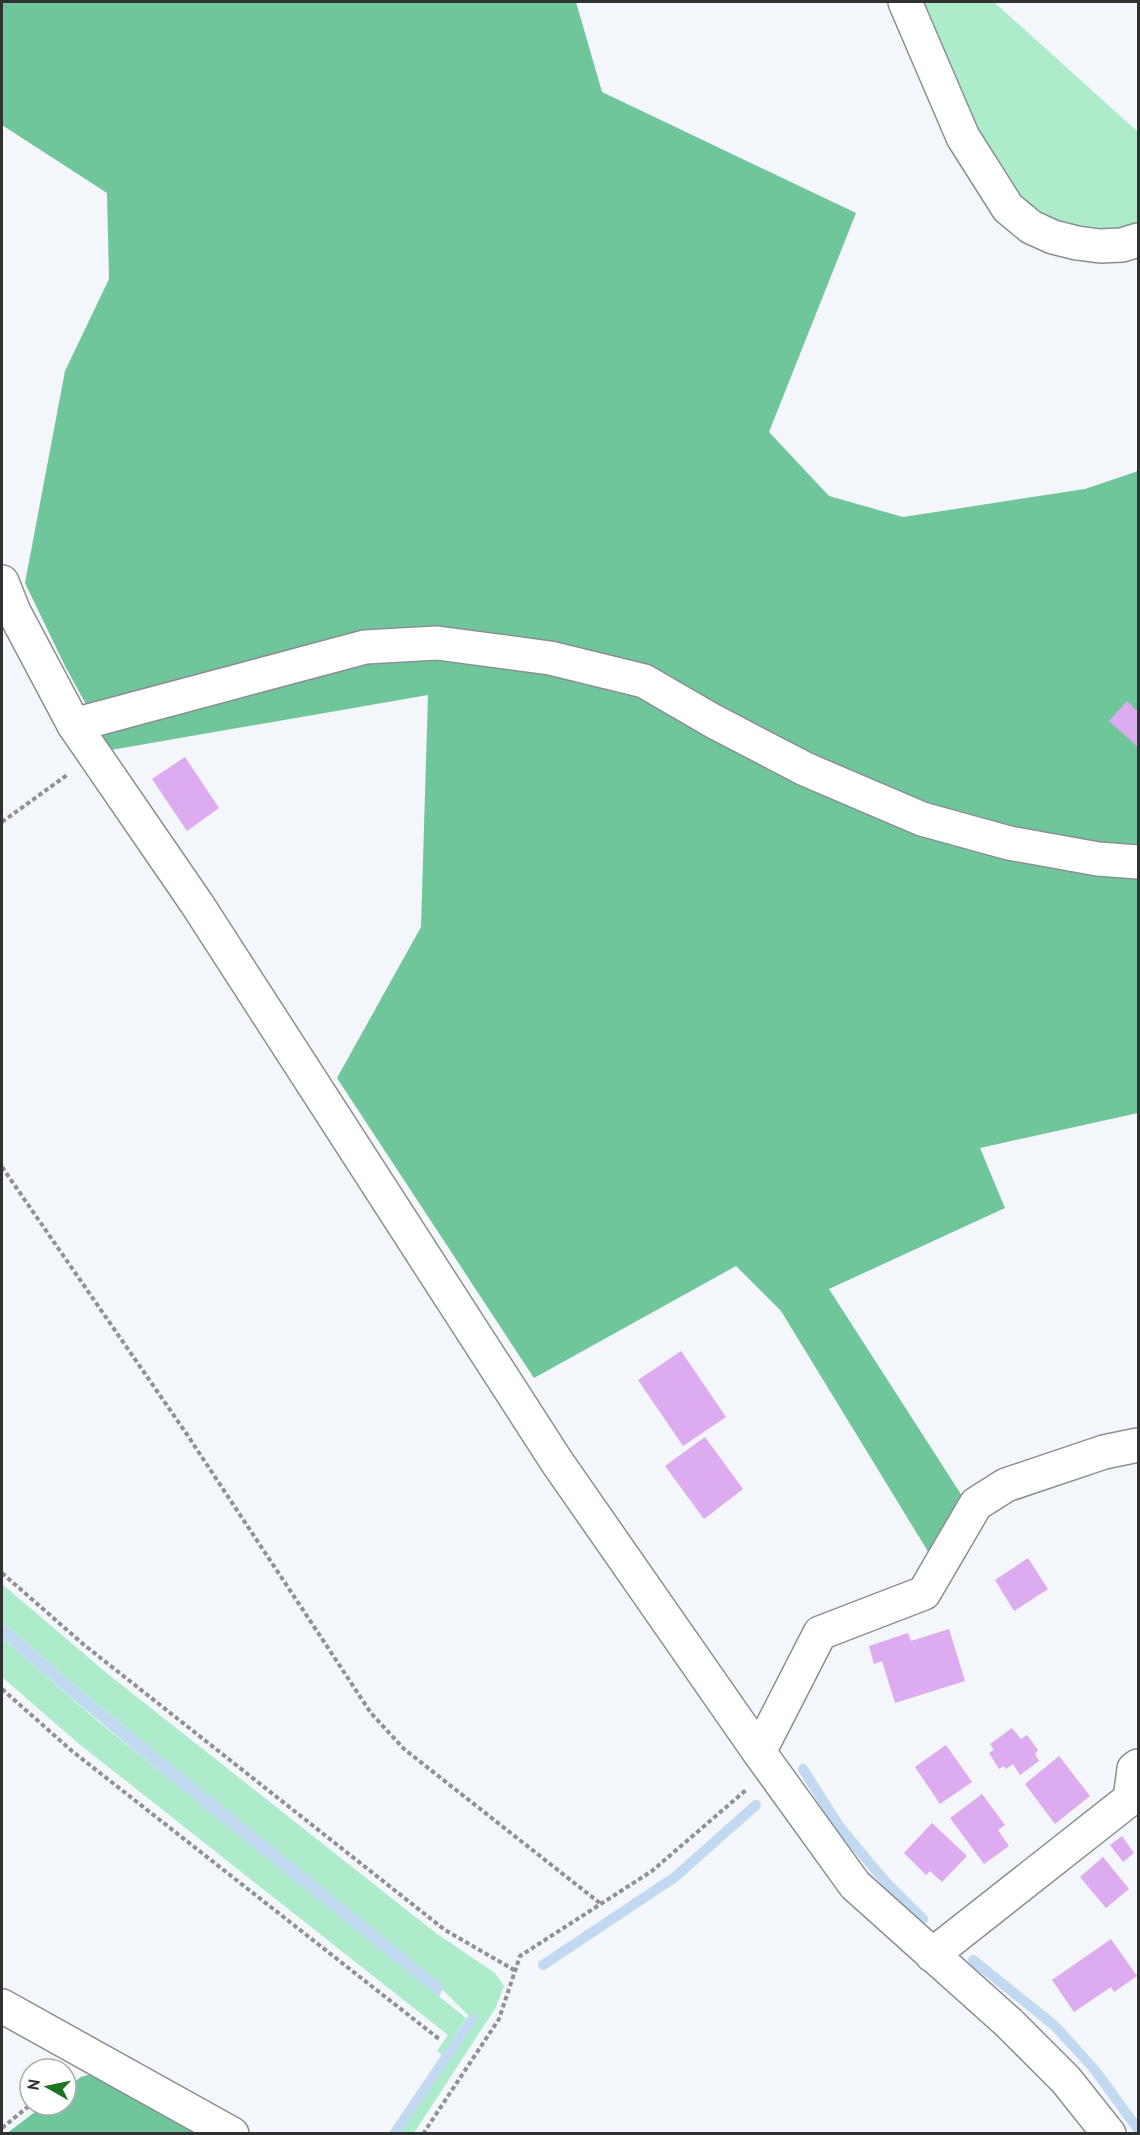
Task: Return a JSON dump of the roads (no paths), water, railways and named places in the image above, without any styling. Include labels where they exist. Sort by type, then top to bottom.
[{"type":"street","points":[[905,2],[963,137],[1008,208],[1031,227],[1053,237],[1077,243],[1100,246],[1122,245],[1138,240]]},
{"type":"street","points":[[2,582],[14,612],[74,725],[197,904],[557,1462],[765,1761],[855,1885],[1009,2023],[1058,2072],[1109,2133]]},
{"type":"street","points":[[74,725],[364,647],[437,643],[550,658],[644,681],[713,721],[805,769],[922,819],[1009,843],[1098,859],[1138,862]]},
{"type":"street","points":[[765,1761],[820,1633],[924,1593],[976,1504],[1006,1485],[1104,1452],[1138,1445]]},
{"type":"street","points":[[932,1955],[1130,1799],[1134,1769],[1138,1766]]},
{"type":"street","points":[[2,2006],[231,2133]]},
{"type":"water","points":[[2,1622],[96,1703],[444,1986],[439,1997],[110,1730],[2,1638]]},
{"type":"waterway","points":[[803,1769],[839,1826],[884,1880],[923,1919]]},
{"type":"waterway","points":[[543,1965],[675,1877],[756,1805]]},
{"type":"waterway","points":[[973,1960],[1055,2026],[1094,2069],[1138,2129]]},
{"type":"waterway","points":[[394,2134],[472,2019]]}]
